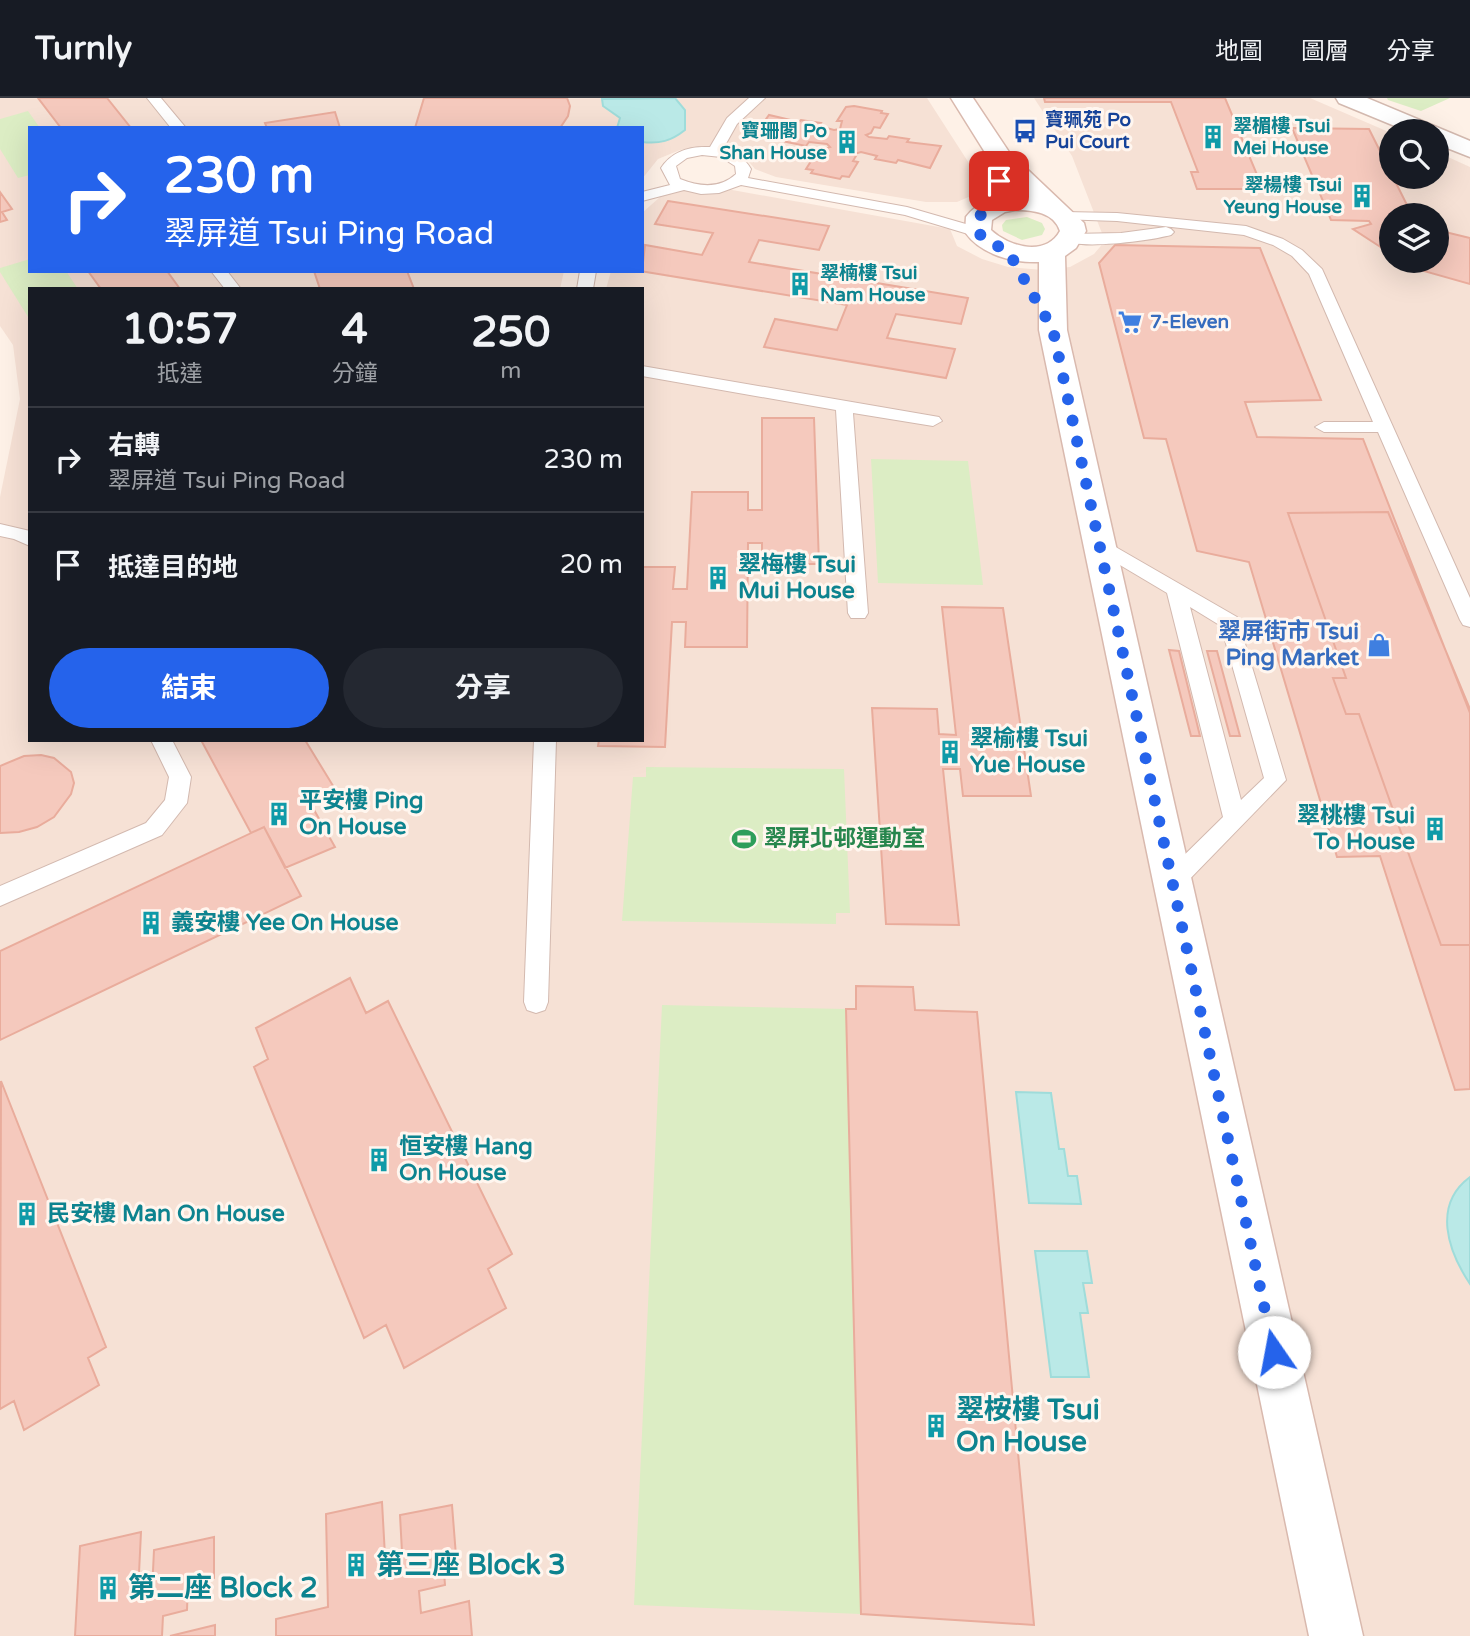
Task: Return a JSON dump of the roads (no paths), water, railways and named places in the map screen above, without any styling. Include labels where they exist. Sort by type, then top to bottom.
[{"type":"street","points":[[962,98],[1000,157],[1060,229],[1053,330],[1336,1636]]},
{"type":"street","points":[[1347,98],[1398,119]]},
{"type":"street","points":[[1449,140],[1470,150]]},
{"type":"street","points":[[1000,157],[985,218],[985,240],[1008,251],[1031,254],[1060,229]]},
{"type":"street","points":[[985,218],[1026,202],[1060,229]]},
{"type":"street","points":[[1008,251],[1053,330]]},
{"type":"lane","points":[[155,98],[177,126]]},
{"type":"lane","points":[[715,151],[721,138],[746,107],[758,98]]},
{"type":"lane","points":[[684,186],[669,175],[668,169],[672,162],[690,153],[715,151],[727,154],[741,163],[744,169],[738,180]]},
{"type":"lane","points":[[644,196],[684,186],[709,190],[738,180],[907,211],[985,218]]},
{"type":"lane","points":[[1060,229],[1117,217],[1246,231],[1278,242],[1297,253],[1316,272],[1470,620]]},
{"type":"lane","points":[[1060,229],[1121,238],[1197,227]]},
{"type":"lane","points":[[221,273],[231,287]]},
{"type":"lane","points":[[644,371],[933,421]]},
{"type":"lane","points":[[844,406],[859,613]]},
{"type":"lane","points":[[1324,427],[1386,427]]},
{"type":"lane","points":[[0,530],[19,533],[28,539]]},
{"type":"lane","points":[[1100,544],[1230,622],[1275,780],[1172,881]]},
{"type":"lane","points":[[1176,590],[1235,820]]},
{"type":"lane","points":[[0,896],[154,829],[176,803],[180,776],[162,742]]},
{"type":"lane","points":[[536,1002],[545,742]]},
{"type":"water","points":[[675,98],[685,110],[685,130],[665,141],[644,142],[644,126],[618,126],[620,118],[603,106],[602,99]]},
{"type":"water","points":[[1016,1092],[1051,1093],[1059,1149],[1064,1149],[1068,1176],[1077,1176],[1081,1204],[1029,1203]]},
{"type":"water","points":[[1470,1177],[1470,1284],[1450,1243],[1448,1214],[1458,1188]]},
{"type":"water","points":[[1035,1251],[1087,1251],[1092,1283],[1083,1283],[1088,1313],[1080,1313],[1089,1377],[1051,1377]]},
{"type":"place","name":"寶珮苑 Po Pui Court","points":[[1025,131]]},
{"type":"place","name":"翠楣樓 Tsui Mei House","points":[[1213,137]]},
{"type":"place","name":"寶珊閣 Po Shan House","points":[[847,142]]},
{"type":"place","name":"翠楊樓 Tsui Yeung House","points":[[1362,196]]},
{"type":"place","name":"翠楠樓 Tsui Nam House","points":[[800,284]]},
{"type":"place","name":"7-Eleven","points":[[1130,322]]},
{"type":"place","name":"翠梅樓 Tsui Mui House","points":[[718,578]]},
{"type":"place","name":"翠屏街市 Tsui Ping Market","points":[[1379,645]]},
{"type":"place","name":"翠榆樓 Tsui Yue House","points":[[950,752]]},
{"type":"place","name":"平安樓 Ping On House","points":[[279,814]]},
{"type":"place","name":"翠桃樓 Tsui To House","points":[[1435,829]]},
{"type":"place","name":"翠屏北邨運動室","points":[[744,839]]},
{"type":"place","name":"義安樓 Yee On House","points":[[151,923]]},
{"type":"place","name":"恒安樓 Hang On House","points":[[379,1160]]},
{"type":"place","name":"民安樓 Man On House","points":[[27,1214]]},
{"type":"place","name":"翠桉樓 Tsui On House","points":[[936,1426]]},
{"type":"place","name":"第三座 Block 3","points":[[356,1565]]},
{"type":"place","name":"第二座 Block 2","points":[[108,1588]]}]
